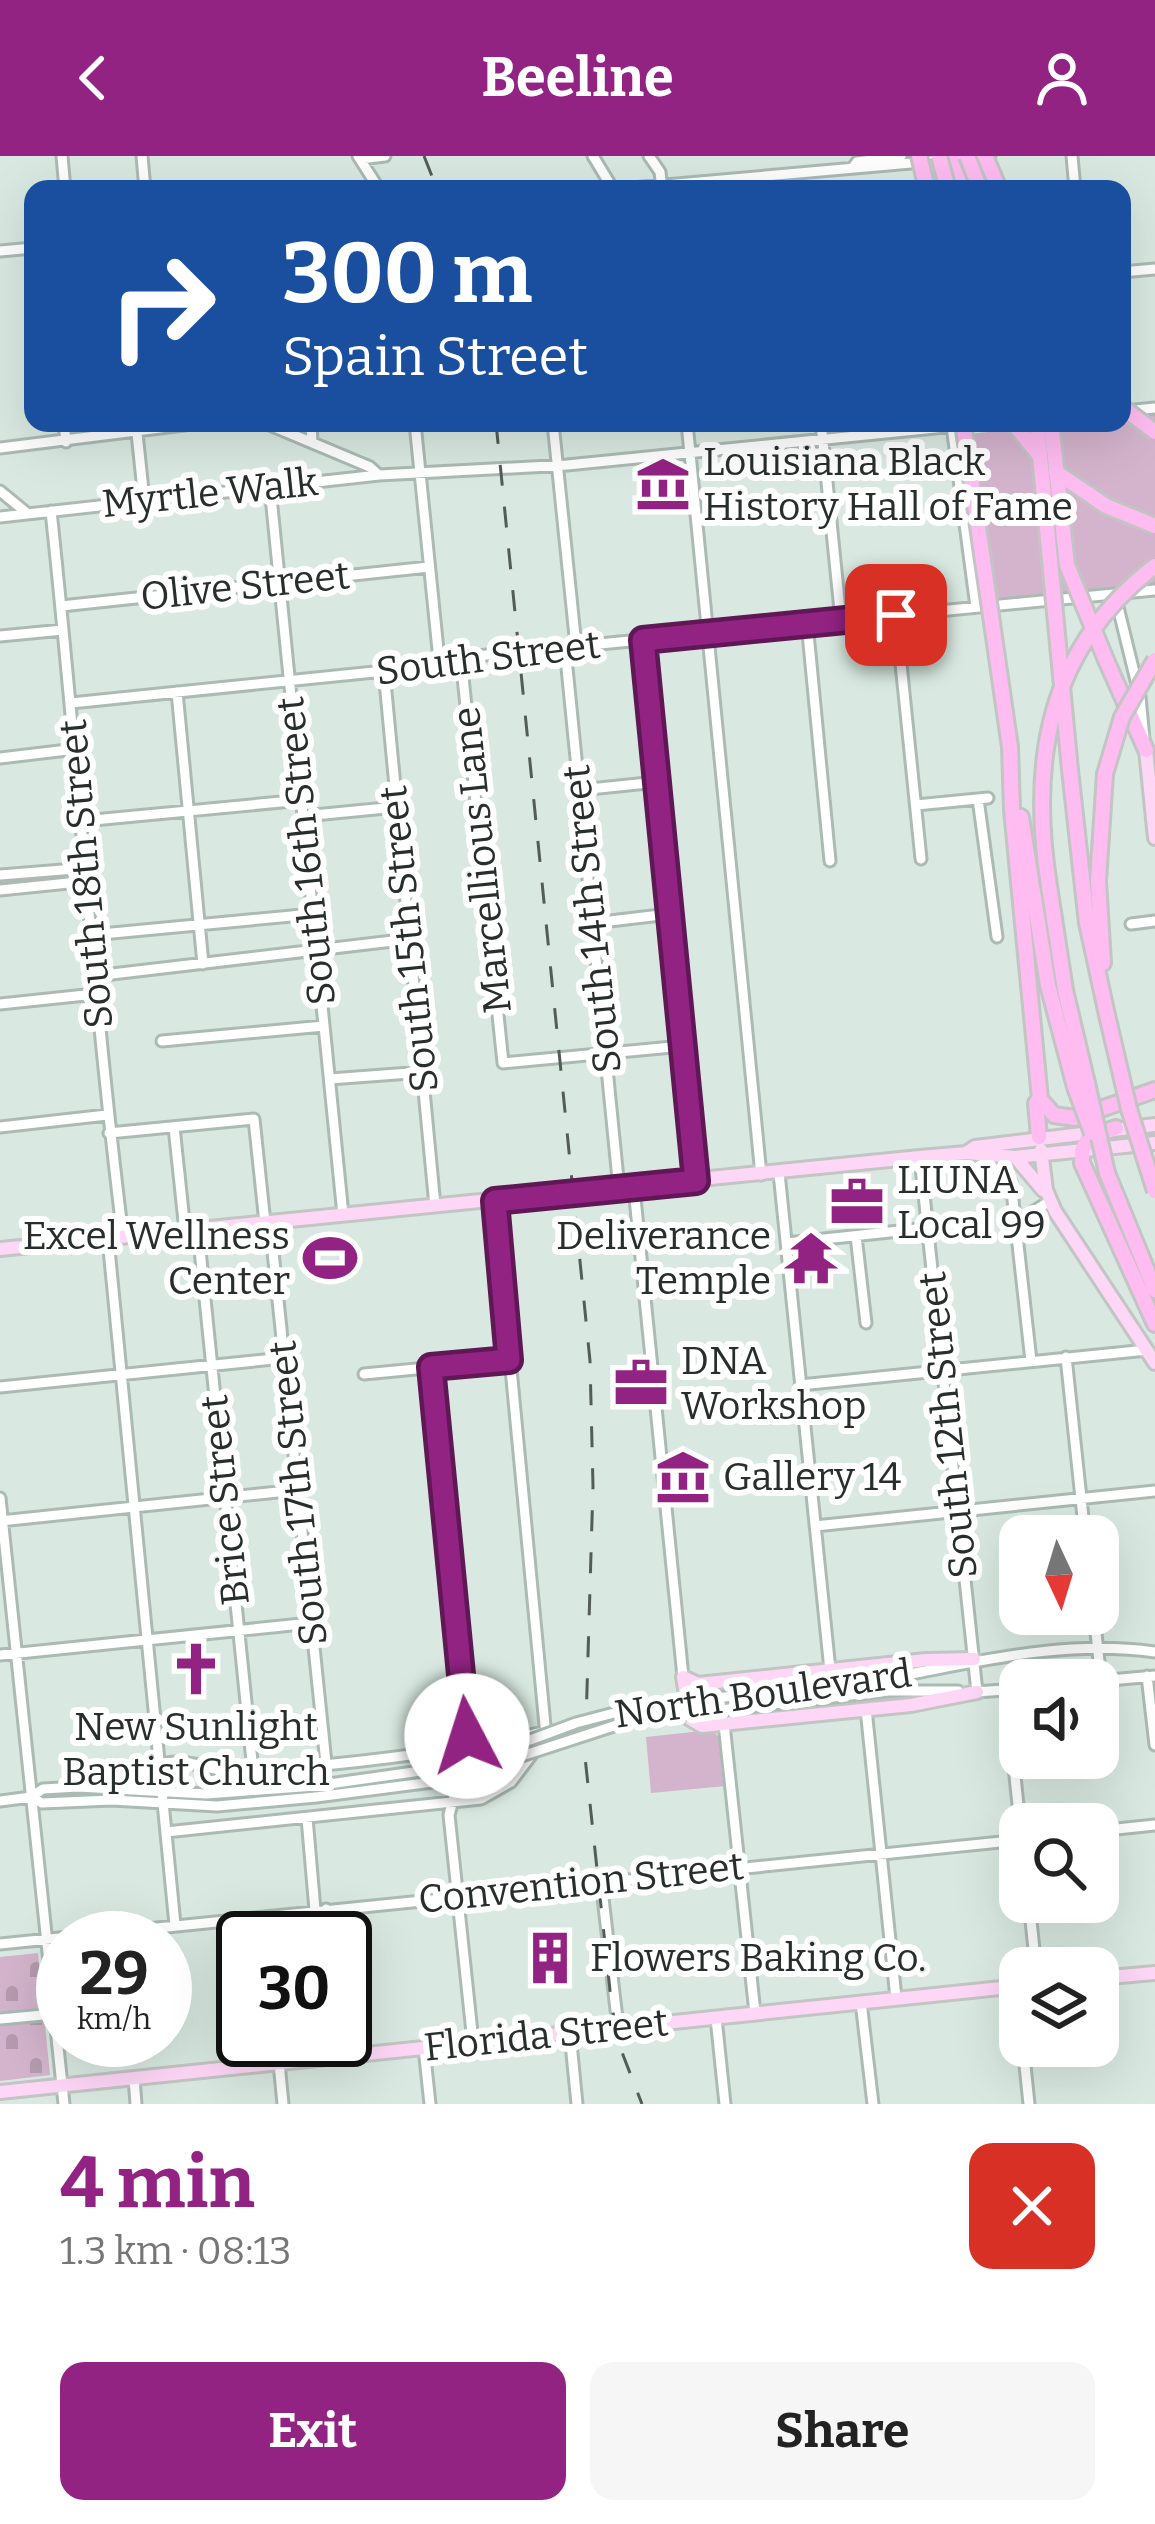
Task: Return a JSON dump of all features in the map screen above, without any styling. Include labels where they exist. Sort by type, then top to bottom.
[{"type":"highway","points":[[958,432],[1010,747],[1040,1099],[1054,1114],[1075,1118],[1155,1090]]},
{"type":"highway","points":[[1020,432],[1080,490],[1120,514],[1155,526]]},
{"type":"highway","points":[[1038,432],[1081,878],[1106,1011],[1155,1191]]},
{"type":"highway","points":[[1052,432],[1067,565],[1146,750]]},
{"type":"highway","points":[[1081,1085],[1049,886],[1040,800],[1043,752],[1054,706],[1073,662],[1098,623],[1155,566]]},
{"type":"highway","points":[[1106,1011],[1098,880],[1105,773],[1122,717],[1155,660]]},
{"type":"highway","points":[[1016,810],[1048,985],[1107,1173],[1155,1290]]},
{"type":"highway","points":[[1039,1137],[1036,1103],[1040,1099]]},
{"type":"highway","points":[[1116,1128],[1092,1135],[1082,1151],[1090,1181],[1155,1324]]},
{"type":"main road","points":[[1146,750],[1155,838]]},
{"type":"main road","points":[[967,1153],[975,1147],[1039,1137],[1155,1125]]},
{"type":"main road","points":[[1039,1137],[1049,1198]]},
{"type":"main road","points":[[0,1249],[920,1157],[967,1153],[1015,1157],[1155,1143]]},
{"type":"main road","points":[[1015,1157],[1049,1198],[1152,1356]]},
{"type":"main road","points":[[683,1677],[698,1684],[974,1659]]},
{"type":"main road","points":[[683,1677],[690,1719],[702,1726],[976,1692]]},
{"type":"main road","points":[[1119,1976],[1155,1973]]},
{"type":"main road","name":"Florida Street","points":[[372,2050],[999,1988]]},
{"type":"main road","name":"Florida Street","points":[[0,2092],[240,2067]]},
{"type":"street","points":[[359,158],[386,156]]},
{"type":"street","points":[[592,156],[610,180]]},
{"type":"street","points":[[854,166],[874,158],[985,156]]},
{"type":"street","points":[[724,180],[910,158]]},
{"type":"street","points":[[795,172],[796,180]]},
{"type":"street","points":[[65,432],[66,442]]},
{"type":"street","points":[[0,448],[120,432]]},
{"type":"street","points":[[142,432],[144,500]]},
{"type":"street","points":[[287,432],[379,475]]},
{"type":"street","points":[[311,432],[312,442]]},
{"type":"street","points":[[416,432],[439,660]]},
{"type":"street","name":"South 14th Street","points":[[554,432],[605,1054],[626,1189],[683,1677]]},
{"type":"street","points":[[688,432],[761,1175]]},
{"type":"street","points":[[822,432],[841,620]]},
{"type":"street","name":"Myrtle Walk","points":[[0,517],[379,475],[690,453],[894,432]]},
{"type":"street","points":[[958,432],[976,607]]},
{"type":"street","name":"South 16th Street","points":[[270,487],[344,1215]]},
{"type":"street","points":[[0,490],[28,514]]},
{"type":"street","name":"South 18th Street","points":[[51,511],[109,1132],[121,1376],[161,1776]]},
{"type":"street","name":"Olive Street","points":[[61,606],[429,567]]},
{"type":"street","name":"South Street","points":[[71,704],[383,671],[439,660],[1155,590]]},
{"type":"street","points":[[1116,593],[1140,697],[1146,750]]},
{"type":"street","points":[[896,615],[921,859]]},
{"type":"street","points":[[807,623],[830,861]]},
{"type":"street","points":[[0,637],[63,631]]},
{"type":"street","points":[[643,640],[696,1181]]},
{"type":"street","name":"Marcellious Lane","points":[[461,658],[502,1064],[605,1054]]},
{"type":"street","name":"South 15th Street","points":[[383,671],[435,1206]]},
{"type":"street","points":[[177,692],[203,964]]},
{"type":"street","points":[[0,758],[76,749]]},
{"type":"street","points":[[580,790],[657,782]]},
{"type":"street","points":[[916,805],[983,799],[997,937]]},
{"type":"street","points":[[83,821],[302,800]]},
{"type":"street","points":[[304,816],[396,807]]},
{"type":"street","points":[[0,875],[87,868]]},
{"type":"street","points":[[0,890],[88,880]]},
{"type":"street","points":[[91,935],[313,914]]},
{"type":"street","points":[[593,922],[669,914]]},
{"type":"street","points":[[1130,924],[1155,921]]},
{"type":"street","points":[[94,976],[410,939]]},
{"type":"street","points":[[0,1004],[95,994]]},
{"type":"street","points":[[162,1041],[324,1025]]},
{"type":"street","points":[[605,1054],[683,1046]]},
{"type":"street","points":[[330,1079],[423,1072]]},
{"type":"street","points":[[0,1127],[107,1115]]},
{"type":"street","name":"South 17th Street","points":[[174,1127],[254,1119],[326,1763]]},
{"type":"street","points":[[109,1132],[174,1127]]},
{"type":"street","name":"Brice Street","points":[[174,1127],[211,1366],[253,1771]]},
{"type":"street","name":"South 12th Street","points":[[920,1157],[976,1692]]},
{"type":"street","points":[[779,1173],[830,1670]]},
{"type":"street","points":[[1011,1182],[1030,1361]]},
{"type":"street","points":[[1015,1223],[1049,1198]]},
{"type":"street","points":[[166,1832],[481,1799],[511,1782],[536,1753],[547,1731],[495,1201]]},
{"type":"street","points":[[787,1243],[927,1228]]},
{"type":"street","points":[[856,1236],[866,1323]]},
{"type":"street","points":[[800,1385],[1066,1358],[1152,1356]]},
{"type":"street","points":[[0,1388],[284,1358]]},
{"type":"street","points":[[1066,1358],[1083,1515]]},
{"type":"street","points":[[364,1374],[509,1360]]},
{"type":"street","points":[[431,1367],[467,1748],[450,1803],[473,2042]]},
{"type":"street","points":[[1,1521],[297,1490]]},
{"type":"street","points":[[814,1526],[1155,1491]]},
{"type":"street","points":[[0,1498],[43,1911]]},
{"type":"street","points":[[0,1655],[311,1623]]},
{"type":"street","points":[[1096,1635],[1098,1659]]},
{"type":"street","name":"North Boulevard","points":[[0,1801],[72,1787],[237,1794],[448,1780],[632,1720],[885,1685],[974,1659],[1097,1646],[1155,1652]]},
{"type":"street","points":[[1119,1678],[1151,1676],[1155,1745]]},
{"type":"street","name":"North Boulevard","points":[[885,1685],[999,1690]]},
{"type":"street","points":[[866,1709],[896,1999]]},
{"type":"street","points":[[724,1724],[754,2013]]},
{"type":"street","points":[[174,1911],[161,1776],[163,1768],[173,1762],[253,1771],[467,1748],[547,1731]]},
{"type":"street","points":[[458,1776],[465,1792],[481,1799]]},
{"type":"street","name":"North Boulevard","points":[[31,1798],[42,1804],[112,1800],[217,1806],[316,1791]]},
{"type":"street","points":[[307,1818],[321,1910]]},
{"type":"street","points":[[1119,1830],[1155,1826]]},
{"type":"street","name":"Convention Street","points":[[192,1923],[999,1842]]},
{"type":"street","points":[[601,1881],[619,2027]]},
{"type":"street","name":"Convention Street","points":[[0,1944],[36,1940]]},
{"type":"street","points":[[861,2002],[873,2104]]},
{"type":"street","points":[[0,2019],[36,2016]]},
{"type":"street","points":[[716,2018],[724,2104]]},
{"type":"street","points":[[570,2033],[577,2104]]},
{"type":"street","points":[[424,2048],[430,2104]]},
{"type":"street","points":[[60,2067],[64,2104]]},
{"type":"street","points":[[279,2067],[283,2104]]},
{"type":"street","points":[[1025,2067],[1029,2104]]},
{"type":"street","points":[[134,2078],[136,2104]]},
{"type":"green space","points":[[1155,414],[1155,586],[982,602],[960,435],[1131,432],[1131,417]]},
{"type":"green space","points":[[711,1730],[721,1739],[726,1786],[651,1793],[646,1737]]},
{"type":"green space","points":[[36,1953],[36,2067],[49,2067],[50,2075],[0,2081],[0,1957]]},
{"type":"railway","points":[[424,156],[433,180]]},
{"type":"railway","points":[[497,432],[590,1361],[593,1486],[585,1757],[612,2009],[642,2104]]},
{"type":"place","name":"Louisiana Black History Hall of Fame","points":[[663,484]]},
{"type":"place","name":"LIUNA Local 99","points":[[857,1202]]},
{"type":"place","name":"Excel Wellness Center","points":[[330,1258]]},
{"type":"place","name":"Deliverance Temple","points":[[811,1258]]},
{"type":"place","name":"DNA Workshop","points":[[641,1383]]},
{"type":"place","name":"Gallery 14","points":[[683,1477]]},
{"type":"place","name":"New Sunlight Baptist Church","points":[[196,1669]]},
{"type":"place","name":"Flowers Baking Co.","points":[[550,1958]]},
{"type":"route","points":[[467,1736],[431,1367],[509,1360],[495,1201],[696,1181],[643,640],[896,615]]}]
